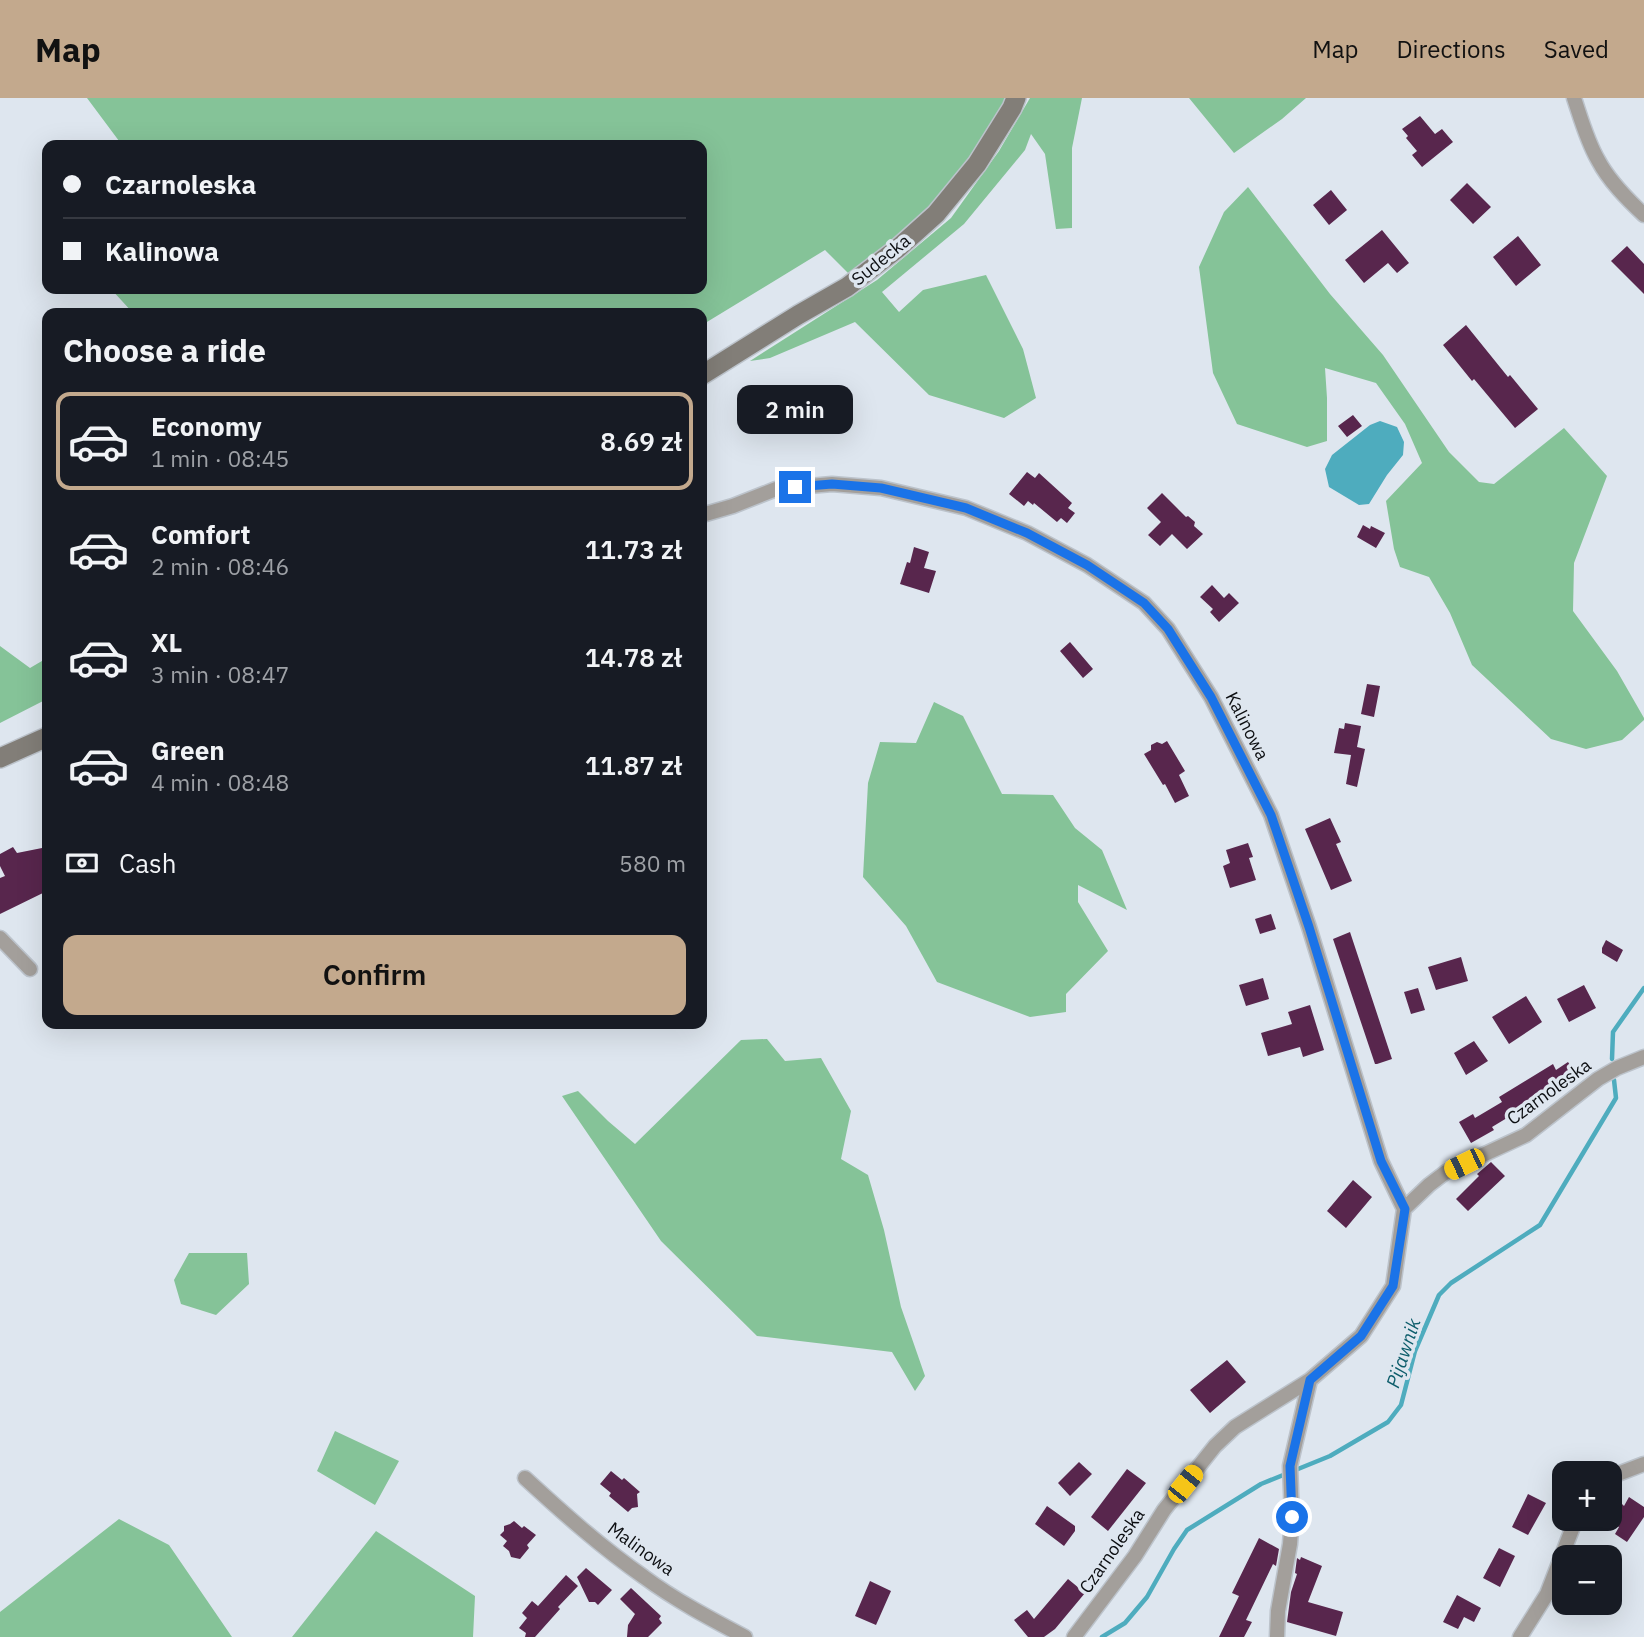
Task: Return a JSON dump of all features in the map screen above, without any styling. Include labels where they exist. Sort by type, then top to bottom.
[{"type":"main road","name":"Sudecka","points":[[707,371],[847,287],[897,249],[936,214],[977,164],[1016,98]]},
{"type":"main road","points":[[0,758],[42,739]]},
{"type":"street","points":[[1574,98],[1598,161],[1615,185],[1644,215]]},
{"type":"street","name":"Kalinowa","points":[[707,514],[776,489],[832,484],[881,488],[966,508],[1027,533],[1087,565],[1144,603],[1168,629],[1211,697],[1271,815],[1309,927],[1381,1161],[1405,1209]]},
{"type":"street","points":[[0,938],[30,969]]},
{"type":"street","name":"Czarnoleska","points":[[1074,1637],[1135,1556],[1164,1510],[1216,1446],[1235,1427],[1310,1380],[1361,1336],[1393,1286],[1405,1209],[1446,1172],[1526,1135],[1598,1079],[1644,1057]]},
{"type":"street","points":[[1276,1637],[1290,1544],[1290,1466],[1310,1380]]},
{"type":"street","points":[[1622,1473],[1644,1464]]},
{"type":"street","name":"Malinowa","points":[[525,1478],[579,1527],[646,1579],[705,1616],[745,1637]]},
{"type":"street","points":[[1520,1637],[1547,1594],[1571,1531]]},
{"type":"green space","points":[[87,98],[1009,98],[982,148],[900,248],[849,274],[825,250],[707,322],[707,308],[128,308],[116,294],[707,294],[707,140],[118,140]]},
{"type":"green space","points":[[1030,98],[1082,98],[1072,148],[1072,228],[1056,229],[1045,154],[1031,134],[1025,150],[964,224],[882,292],[899,312],[923,290],[986,275],[1023,349],[1036,398],[1004,418],[929,395],[855,322],[770,358],[750,361],[877,280],[951,218],[999,151]]},
{"type":"green space","points":[[1189,98],[1306,98],[1282,119],[1234,153]]},
{"type":"green space","points":[[1248,187],[1330,294],[1383,355],[1449,452],[1479,482],[1494,484],[1564,428],[1607,476],[1574,563],[1573,611],[1617,671],[1644,718],[1622,740],[1586,749],[1551,739],[1472,665],[1450,613],[1429,577],[1400,567],[1394,549],[1386,501],[1422,463],[1405,424],[1376,383],[1325,368],[1327,441],[1307,447],[1237,424],[1213,373],[1199,267],[1224,212]]},
{"type":"green space","points":[[0,646],[30,668],[42,661],[42,702],[0,723]]},
{"type":"green space","points":[[934,702],[963,716],[1002,794],[1053,795],[1075,828],[1102,850],[1127,910],[1078,885],[1078,902],[1108,951],[1066,994],[1066,1012],[1030,1017],[937,982],[906,926],[863,877],[868,783],[880,742],[916,743]]},
{"type":"green space","points":[[767,1039],[785,1061],[821,1058],[851,1111],[841,1159],[868,1175],[884,1230],[901,1307],[925,1376],[915,1391],[892,1352],[757,1336],[661,1241],[562,1096],[578,1091],[635,1144],[741,1040]]},
{"type":"green space","points":[[189,1253],[247,1253],[249,1284],[216,1315],[181,1304],[174,1280]]},
{"type":"green space","points":[[335,1431],[399,1461],[375,1505],[317,1471]]},
{"type":"green space","points":[[119,1519],[169,1545],[232,1637],[0,1637],[0,1612]]},
{"type":"green space","points":[[376,1531],[475,1596],[473,1637],[292,1637]]},
{"type":"water","points":[[1380,421],[1397,427],[1404,442],[1403,455],[1369,504],[1359,505],[1329,487],[1325,469],[1332,455],[1370,425]]},
{"type":"building","points":[[1420,116],[1435,134],[1442,129],[1453,142],[1422,167],[1412,155],[1417,151],[1402,129]]},
{"type":"building","points":[[1467,183],[1491,207],[1473,224],[1450,200]]},
{"type":"building","points":[[1331,190],[1347,210],[1329,225],[1313,205]]},
{"type":"building","points":[[1382,230],[1409,263],[1397,273],[1388,263],[1364,283],[1345,260]]},
{"type":"building","points":[[1518,236],[1541,265],[1516,286],[1493,257]]},
{"type":"building","points":[[1627,246],[1644,264],[1644,294],[1611,261]]},
{"type":"building","points":[[1466,325],[1538,409],[1515,428],[1443,345]]},
{"type":"building","points":[[1353,415],[1362,426],[1347,437],[1338,426]]},
{"type":"building","points":[[1027,472],[1035,478],[1039,473],[1072,503],[1068,508],[1075,513],[1067,523],[1061,518],[1057,522],[1034,503],[1033,505],[1028,501],[1024,506],[1009,494]]},
{"type":"building","points":[[1162,493],[1186,517],[1195,522],[1194,526],[1203,534],[1187,549],[1172,534],[1160,546],[1148,535],[1161,522],[1147,508]]},
{"type":"building","points":[[1363,525],[1385,533],[1376,548],[1357,537]]},
{"type":"building","points":[[914,547],[929,552],[924,568],[936,571],[929,593],[900,584]]},
{"type":"building","points":[[1212,585],[1224,598],[1229,593],[1239,603],[1219,622],[1210,612],[1213,609],[1200,597]]},
{"type":"building","points":[[1070,642],[1093,669],[1083,678],[1060,651]]},
{"type":"building","points":[[1367,684],[1380,686],[1374,717],[1361,714]]},
{"type":"building","points":[[1345,723],[1361,726],[1357,747],[1365,749],[1357,787],[1346,784],[1351,755],[1334,753],[1339,728],[1344,729]]},
{"type":"building","points":[[1167,741],[1185,771],[1179,775],[1189,796],[1175,803],[1144,754],[1151,750],[1151,745]]},
{"type":"building","points":[[1330,818],[1341,842],[1336,844],[1352,881],[1331,890],[1305,829]]},
{"type":"building","points":[[1248,843],[1253,857],[1249,858],[1256,880],[1230,888],[1223,866],[1230,863],[1226,850]]},
{"type":"building","points":[[13,847],[17,853],[42,848],[42,893],[0,914],[0,878],[5,876],[0,866],[0,854]]},
{"type":"building","points":[[1271,914],[1276,929],[1260,934],[1255,919]]},
{"type":"building","points":[[1350,932],[1392,1059],[1377,1064],[1333,939]]},
{"type":"building","points":[[1606,940],[1623,950],[1617,962],[1602,953]]},
{"type":"building","points":[[1461,957],[1468,981],[1436,990],[1428,967]]},
{"type":"building","points":[[1263,978],[1269,999],[1246,1006],[1239,985]]},
{"type":"building","points":[[1584,985],[1596,1008],[1569,1022],[1557,999]]},
{"type":"building","points":[[1418,988],[1425,1010],[1411,1014],[1404,992]]},
{"type":"building","points":[[1526,996],[1542,1022],[1509,1044],[1492,1017]]},
{"type":"building","points":[[1310,1005],[1324,1050],[1303,1057],[1300,1047],[1268,1056],[1261,1033],[1292,1024],[1288,1012]]},
{"type":"building","points":[[1474,1041],[1488,1061],[1466,1075],[1454,1053]]},
{"type":"building","points":[[1568,1062],[1577,1076],[1492,1127],[1494,1130],[1471,1143],[1459,1122],[1473,1114],[1475,1118],[1502,1102],[1499,1097],[1553,1064],[1556,1070]]},
{"type":"building","points":[[1491,1162],[1505,1176],[1468,1211],[1456,1199]]},
{"type":"building","points":[[1353,1180],[1372,1197],[1346,1228],[1327,1211]]},
{"type":"building","points":[[1227,1360],[1246,1382],[1210,1413],[1190,1390]]},
{"type":"building","points":[[1079,1462],[1092,1474],[1070,1496],[1058,1483]]},
{"type":"building","points":[[1127,1469],[1146,1483],[1108,1531],[1091,1517]]},
{"type":"building","points":[[611,1471],[640,1492],[637,1494],[638,1507],[628,1512],[609,1496],[611,1493],[600,1484]]},
{"type":"building","points":[[1528,1494],[1546,1503],[1528,1535],[1512,1527]]},
{"type":"building","points":[[1629,1497],[1644,1507],[1644,1517],[1627,1542],[1615,1534],[1622,1531],[1622,1504],[1624,1506]]},
{"type":"building","points":[[1047,1506],[1075,1526],[1075,1531],[1064,1546],[1035,1524]]},
{"type":"building","points":[[514,1521],[536,1535],[520,1559],[511,1557],[503,1546],[507,1541],[500,1535],[504,1526]]},
{"type":"building","points":[[1259,1538],[1279,1549],[1276,1566],[1273,1564],[1246,1620],[1252,1622],[1244,1637],[1219,1637],[1239,1596],[1232,1593]]},
{"type":"building","points":[[1499,1548],[1515,1556],[1500,1587],[1483,1578]]},
{"type":"building","points":[[1301,1557],[1322,1566],[1308,1602],[1343,1612],[1336,1636],[1287,1622],[1291,1592],[1297,1574],[1297,1558],[1300,1560]]},
{"type":"building","points":[[586,1568],[612,1590],[598,1605],[589,1602],[577,1577]]},
{"type":"building","points":[[566,1575],[578,1586],[535,1637],[525,1637],[526,1633],[519,1628],[527,1618],[522,1613],[532,1601],[538,1606]]},
{"type":"building","points":[[1068,1579],[1085,1593],[1055,1629],[1044,1637],[1028,1637],[1014,1620],[1027,1610],[1034,1619]]},
{"type":"building","points":[[870,1581],[891,1591],[876,1625],[855,1616]]},
{"type":"building","points":[[631,1588],[661,1616],[659,1619],[662,1623],[648,1637],[627,1637],[628,1625],[635,1614],[620,1599]]},
{"type":"building","points":[[1457,1595],[1481,1608],[1474,1622],[1464,1617],[1458,1629],[1443,1622]]},
{"type":"waterway","name":"Pijawnik","points":[[1612,1059],[1613,1032],[1644,988]]},
{"type":"waterway","name":"Pijawnik","points":[[1102,1637],[1125,1623],[1147,1597],[1187,1530],[1261,1484],[1330,1456],[1388,1422],[1401,1405],[1415,1351],[1439,1295],[1451,1283],[1540,1225],[1616,1098],[1614,1080]]},
{"type":"route","points":[[795,487],[832,484],[881,488],[966,508],[1027,533],[1087,565],[1144,603],[1168,629],[1211,697],[1271,815],[1309,927],[1381,1161],[1405,1209],[1393,1286],[1361,1336],[1310,1380],[1290,1466],[1292,1517]]}]
